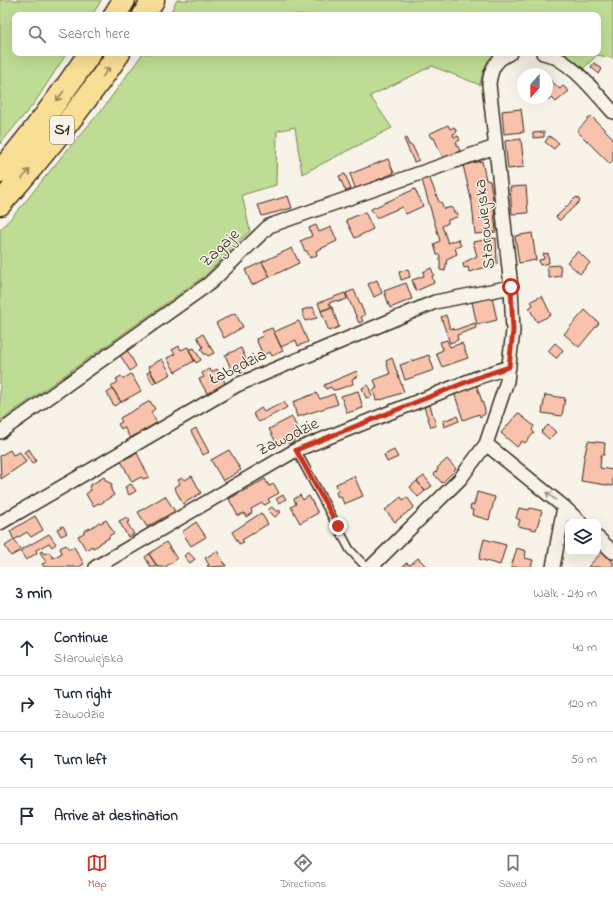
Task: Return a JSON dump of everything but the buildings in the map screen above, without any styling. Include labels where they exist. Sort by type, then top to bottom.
[{"type":"highway","points":[[117,12],[124,0]]},
{"type":"highway","points":[[146,12],[153,0]]},
{"type":"highway","name":"S1","points":[[0,172],[32,133],[88,56]]},
{"type":"highway","name":"S1","points":[[0,204],[70,120],[117,56]]},
{"type":"street","name":"Starowiejska","points":[[371,567],[460,479],[486,444],[507,381],[513,331],[511,287],[489,84],[490,73],[498,61],[504,56]]},
{"type":"street","points":[[553,56],[576,72],[613,112]]},
{"type":"street","name":"Zagaje","points":[[0,432],[210,283],[268,226],[495,146]]},
{"type":"street","name":"Łabędzia","points":[[0,523],[237,385],[435,302],[511,287]]},
{"type":"street","name":"Zawodzie","points":[[96,567],[296,450],[479,377],[509,367]]},
{"type":"street","points":[[486,444],[577,519]]},
{"type":"street","points":[[553,567],[564,507]]},
{"type":"street","points":[[601,541],[613,552]]},
{"type":"lane","points":[[296,450],[350,550],[366,567]]},
{"type":"green space","points":[[0,0],[101,0],[94,12],[12,12],[12,56],[65,56],[35,102],[0,144]]},
{"type":"green space","points":[[177,0],[613,0],[613,58],[601,56],[601,12],[171,12]]},
{"type":"green space","points":[[141,56],[496,56],[492,59],[483,72],[480,85],[432,66],[370,96],[392,128],[302,174],[295,127],[277,131],[276,185],[242,195],[250,231],[206,275],[0,421],[0,230],[104,107]]},
{"type":"green space","points":[[567,56],[596,56],[583,69]]},
{"type":"route","points":[[338,526],[296,450],[479,377],[509,367],[513,331],[511,287]]}]
